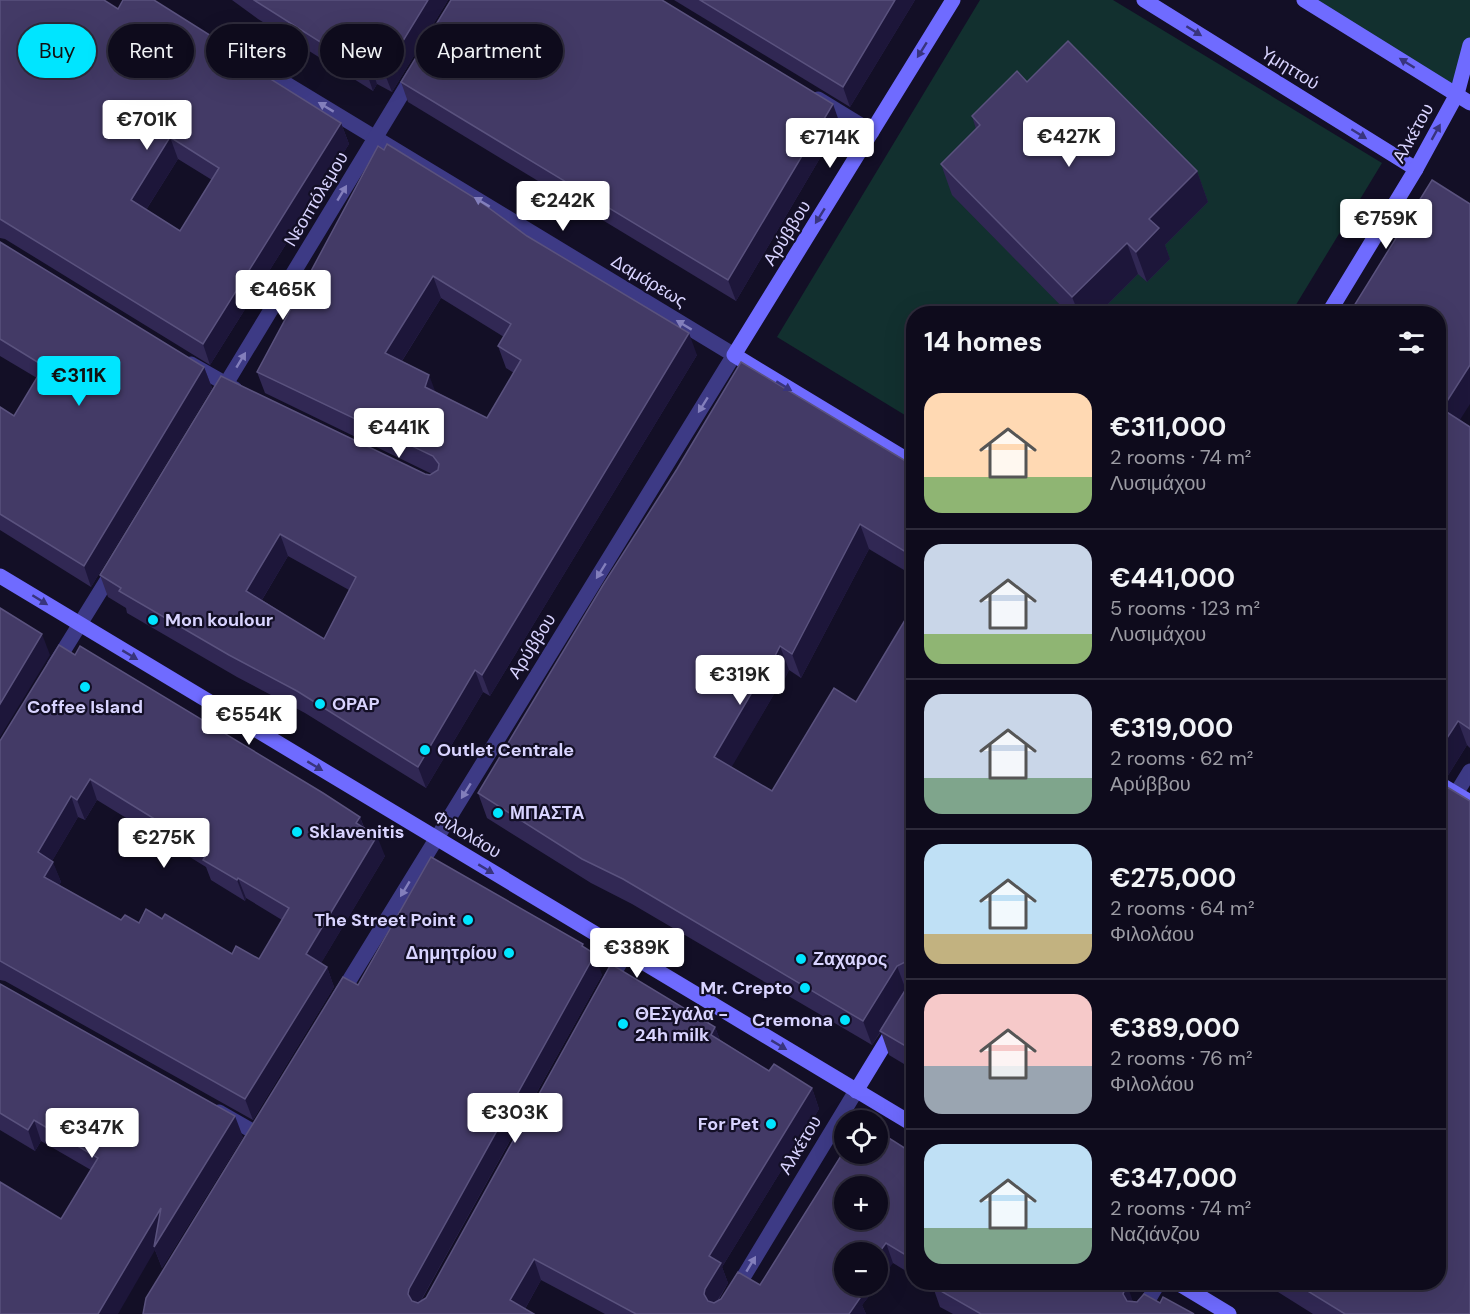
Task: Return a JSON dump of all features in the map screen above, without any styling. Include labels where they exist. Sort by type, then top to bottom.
[{"type":"main road","name":"Αρύββου","points":[[734,355],[953,0]]},
{"type":"main road","name":"Υμηττού","points":[[1144,0],[1416,169]]},
{"type":"main road","points":[[1304,0],[1470,103]]},
{"type":"main road","name":"Αλκέτου","points":[[1333,306],[1416,169],[1457,94],[1470,45]]},
{"type":"main road","name":"Δαμάρεως","points":[[734,355],[906,459]]},
{"type":"main road","name":"Φιλολάου","points":[[0,576],[906,1120]]},
{"type":"main road","points":[[1446,788],[1470,802]]},
{"type":"main road","name":"Αλκέτου","points":[[856,1091],[906,1009]]},
{"type":"main road","points":[[1189,1290],[1228,1314]]},
{"type":"street","name":"Νεοπτόλεμου","points":[[213,405],[416,71]]},
{"type":"street","name":"Δαμάρεως","points":[[277,78],[734,355]]},
{"type":"street","points":[[803,90],[872,132]]},
{"type":"street","points":[[176,355],[225,385],[247,395]]},
{"type":"street","name":"Αρύββου","points":[[331,1010],[734,355]]},
{"type":"street","points":[[49,675],[122,555]]},
{"type":"street","points":[[1446,810],[1470,771]]},
{"type":"street","points":[[603,994],[626,952]]},
{"type":"street","name":"Αλκέτου","points":[[721,1314],[856,1091]]},
{"type":"street","points":[[205,1104],[256,1133]]},
{"type":"street","points":[[1140,1314],[1155,1290]]},
{"type":"green space","points":[[980,0],[1113,0],[1382,163],[1295,306],[906,306],[906,416],[777,337]]},
{"type":"green space","points":[[1304,0],[1470,0],[1470,45],[1457,94]]},
{"type":"building","points":[[0,0],[104,0],[118,9],[123,0],[154,0],[192,24],[108,24],[108,78],[194,78],[194,25],[206,33],[206,78],[269,78],[341,123],[203,344],[0,219]],"holes":[[[170,137],[219,168],[180,231],[131,200]]]},
{"type":"building","points":[[254,0],[428,0],[404,39],[404,24],[320,24],[320,42],[308,34],[308,24],[292,24]]},
{"type":"building","points":[[451,0],[662,0],[833,104],[728,280],[401,82],[416,57],[416,78],[563,78],[563,24],[436,24]]},
{"type":"building","points":[[700,0],[895,0],[843,87]]},
{"type":"building","points":[[1068,41],[1197,171],[1149,219],[1159,228],[1136,252],[1127,243],[1072,297],[941,164],[980,125],[972,116],[1017,71],[1027,82]]},
{"type":"building","points":[[387,144],[478,200],[527,236],[689,333],[482,675],[475,670],[418,767],[297,691],[229,655],[119,591],[121,588],[100,575],[221,376],[425,474],[430,475],[438,470],[439,464],[433,456],[257,372],[378,146],[384,150]],"holes":[[[433,276],[511,324],[498,346],[521,360],[487,418],[425,387],[429,375],[385,353]],[[280,534],[356,577],[324,639],[246,591]]]},
{"type":"building","points":[[1432,180],[1470,204],[1470,365],[1446,403],[1446,306],[1354,306]]},
{"type":"building","points":[[0,242],[204,367],[84,566],[0,514],[0,407],[14,416],[44,366],[0,339]]},
{"type":"building","points":[[741,362],[906,461],[906,552],[860,524],[792,654],[780,646],[714,757],[772,791],[834,688],[856,702],[906,618],[906,962],[897,966],[863,1021],[623,879],[582,859],[478,793],[603,585],[677,469]]},
{"type":"building","points":[[1446,412],[1470,427],[1470,729],[1458,721],[1446,740]]},
{"type":"building","points":[[0,608],[42,634],[0,704]]},
{"type":"building","points":[[59,645],[75,655],[80,646],[323,793],[360,817],[356,823],[377,836],[306,954],[327,967],[245,1099],[0,961],[0,741]],"holes":[[[90,779],[208,852],[203,860],[289,908],[259,959],[236,946],[232,954],[165,914],[162,919],[146,909],[139,923],[125,915],[121,920],[44,877],[53,862],[38,852],[71,796],[77,800]]]},
{"type":"building","points":[[1446,788],[1470,801],[1470,1314],[1345,1314],[1306,1290],[1446,1290]]},
{"type":"building","points":[[431,857],[583,944],[582,946],[595,954],[409,1289],[408,1294],[412,1301],[418,1303],[426,1298],[611,964],[715,1027],[711,1035],[769,1071],[774,1064],[812,1088],[709,1256],[721,1263],[705,1289],[704,1294],[708,1301],[714,1303],[721,1299],[738,1272],[760,1285],[836,1164],[888,1164],[888,1137],[906,1149],[906,1255],[888,1242],[834,1242],[834,1296],[860,1298],[849,1314],[636,1314],[534,1259],[510,1300],[534,1314],[143,1314],[146,1298],[343,977],[358,985]]},
{"type":"building","points":[[0,984],[235,1116],[154,1247],[161,1208],[98,1314],[0,1314],[0,1182],[61,1219],[98,1158],[34,1120],[28,1130],[0,1113]]},
{"type":"building","points":[[906,989],[906,1046],[880,1031]]},
{"type":"building","points":[[939,1290],[1125,1290],[1123,1294],[1127,1301],[1137,1302],[1144,1294],[1160,1303],[1163,1297],[1194,1314],[981,1314]]},
{"type":"place","name":"Mon koulour","points":[[153,620]]},
{"type":"place","name":"Coffee Island","points":[[85,687]]},
{"type":"place","name":"OPAP","points":[[320,704]]},
{"type":"place","name":"Outlet Centrale","points":[[425,750]]},
{"type":"place","name":"ΜΠΑΣΤΑ","points":[[498,813]]},
{"type":"place","name":"Sklavenitis","points":[[297,832]]},
{"type":"place","name":"The Street Point","points":[[468,920]]},
{"type":"place","name":"Δημητρίου","points":[[509,953]]},
{"type":"place","name":"Ζαχαρος","points":[[801,959]]},
{"type":"place","name":"Mr. Crepto","points":[[805,988]]},
{"type":"place","name":"Cremona","points":[[845,1020]]},
{"type":"place","name":"ΘΕΣγάλα - 24h milk","points":[[623,1024]]},
{"type":"place","name":"For Pet","points":[[771,1124]]}]
